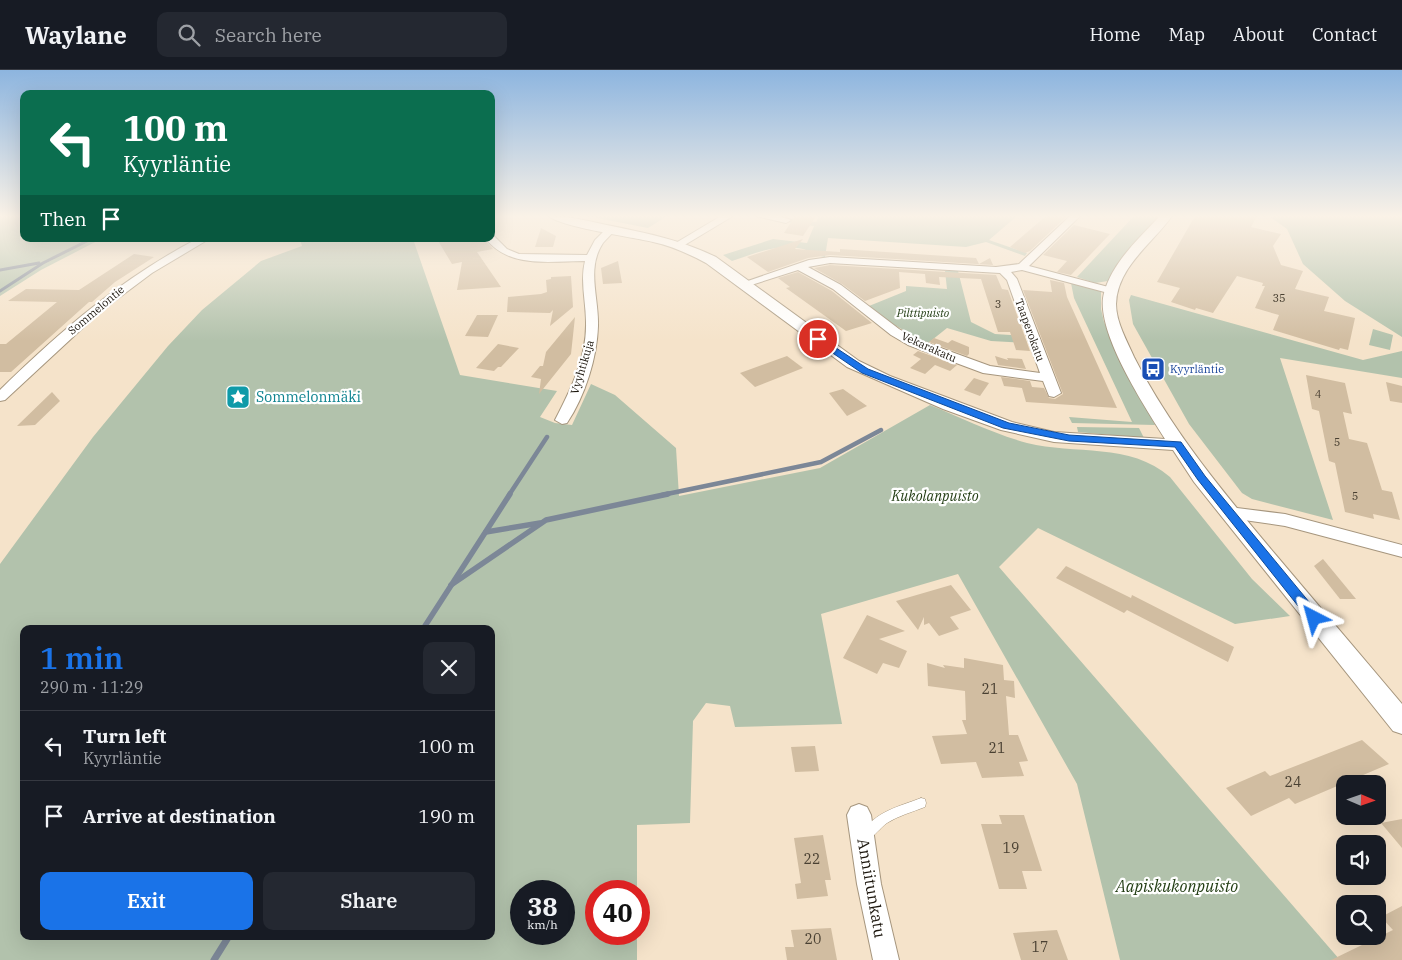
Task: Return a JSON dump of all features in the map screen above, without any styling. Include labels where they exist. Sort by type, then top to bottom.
[{"type":"street","name":"Sommelontie","points":[[0,397],[75,327],[122,289],[170,258]]},
{"type":"street","points":[[573,258],[590,258]]},
{"type":"street","name":"Vyyhtikuja","points":[[562,420],[574,398],[591,343],[594,315],[587,277],[590,258]]},
{"type":"street","points":[[706,258],[746,284],[818,339],[865,371],[983,418],[1054,436],[1178,444]]},
{"type":"street","points":[[1022,266],[1031,258]]},
{"type":"street","points":[[1130,258],[1112,291],[1109,311],[1115,332],[1178,444],[1229,513],[1402,723]]},
{"type":"street","points":[[746,284],[816,261],[830,260],[1003,270],[1022,266],[1112,291]]},
{"type":"street","name":"Vekarakatu","points":[[799,267],[837,286],[895,332],[912,342],[988,370],[1048,378]]},
{"type":"street","name":"Taaperokatu","points":[[1003,270],[1012,279],[1054,393]]},
{"type":"street","points":[[1229,513],[1285,520],[1402,551]]},
{"type":"street","name":"Anniitunkatu","points":[[859,816],[869,884],[886,960]]},
{"type":"lane","points":[[863,842],[874,824],[888,815],[921,803]]},
{"type":"green space","points":[[0,258],[65,258],[41,270],[0,296]]},
{"type":"green space","points":[[270,258],[419,258],[460,375],[557,391],[540,417],[555,423],[572,425],[591,384],[615,395],[676,448],[679,496],[820,468],[930,405],[1027,443],[1120,454],[1154,466],[1170,477],[1252,579],[1290,616],[1235,624],[1038,528],[999,567],[1340,960],[1120,960],[1077,784],[958,574],[821,614],[842,724],[735,727],[730,706],[706,703],[693,721],[690,823],[637,825],[637,880],[585,880],[585,945],[637,945],[637,960],[0,960],[0,564],[93,437],[168,346],[202,310],[261,261]]},
{"type":"green space","points":[[727,258],[742,258],[732,261]]},
{"type":"green space","points":[[1095,258],[1124,258],[1108,281],[1095,283],[1077,277]]},
{"type":"green space","points":[[1300,258],[1402,258],[1402,337],[1345,301],[1303,264]]},
{"type":"green space","name":"Pilttipuisto","points":[[945,271],[958,271],[971,322],[995,334],[1024,336],[1027,343],[991,341],[947,328],[927,344],[893,324],[869,306],[906,291],[906,286],[947,289]]},
{"type":"green space","points":[[1071,283],[1101,292],[1101,309],[1104,322],[1155,425],[1072,423],[1069,417],[1132,422],[1074,298]]},
{"type":"green space","points":[[1131,295],[1363,360],[1402,351],[1402,378],[1280,358],[1333,520],[1252,499],[1242,493],[1189,424],[1133,324],[1129,300]]},
{"type":"green space","points":[[1373,329],[1393,335],[1390,350],[1369,345]]},
{"type":"green space","points":[[1077,427],[1139,428],[1144,438],[1078,432]]},
{"type":"building","points":[[129,258],[153,258],[115,282],[92,302],[89,302],[11,372],[0,372],[0,344],[6,344],[57,302],[8,301],[26,289],[79,290]]},
{"type":"building","points":[[448,258],[481,258],[501,287],[457,290],[462,262],[452,264]]},
{"type":"building","points":[[748,258],[811,258],[808,258],[768,272]]},
{"type":"building","points":[[871,258],[969,258],[976,258],[979,264],[990,258],[993,265]]},
{"type":"building","points":[[1053,258],[1088,258],[1071,275],[1057,272],[1067,261]]},
{"type":"building","points":[[1171,258],[1278,258],[1281,265],[1303,271],[1295,289],[1329,297],[1324,311],[1355,318],[1348,350],[1340,348],[1339,350],[1273,330],[1279,315],[1255,308],[1265,286],[1262,286],[1263,283],[1237,276],[1213,313],[1196,308],[1195,310],[1171,302],[1180,288],[1157,282]]},
{"type":"building","points":[[618,261],[622,283],[603,284],[601,268]]},
{"type":"building","points":[[830,265],[996,275],[1002,289],[1008,290],[1030,351],[1016,350],[1010,332],[998,332],[981,279],[939,277],[940,285],[926,283],[925,274],[899,272],[900,288],[865,301],[842,284],[814,268]]},
{"type":"building","points":[[798,272],[832,291],[872,323],[846,331],[786,288],[790,287],[778,278]]},
{"type":"building","points":[[571,276],[573,307],[550,326],[553,310],[550,313],[507,312],[508,297],[547,292],[546,280],[551,279],[551,277]]},
{"type":"building","points":[[1050,280],[1064,283],[1067,297],[1117,408],[1026,402],[1022,388],[1004,386],[1001,377],[1030,381],[1032,387],[1044,388],[1049,398],[1055,399],[1063,394],[1023,290],[1052,292]]},
{"type":"building","points":[[477,315],[498,315],[488,337],[465,336]]},
{"type":"building","points":[[575,317],[571,354],[539,394],[541,379],[531,377],[540,366],[543,366],[546,352]]},
{"type":"building","points":[[934,338],[948,343],[952,340],[969,347],[969,354],[967,356],[929,342]]},
{"type":"building","points":[[498,344],[519,348],[501,367],[494,371],[476,368]]},
{"type":"building","points":[[918,351],[957,365],[950,371],[935,365],[925,374],[910,368],[921,359],[913,355]]},
{"type":"building","points":[[787,356],[803,368],[755,387],[740,373]]},
{"type":"building","points":[[995,356],[1008,360],[1007,358],[1022,359],[1026,369],[998,365]]},
{"type":"building","points":[[1306,375],[1345,383],[1352,414],[1343,412],[1349,439],[1367,443],[1382,490],[1392,492],[1400,520],[1373,514],[1374,519],[1345,512],[1335,463],[1329,461],[1319,411],[1312,409]]},
{"type":"building","points":[[974,378],[989,383],[980,396],[964,390]]},
{"type":"building","points":[[1386,382],[1402,386],[1402,403],[1390,401]]},
{"type":"building","points":[[843,389],[867,406],[847,416],[829,393]]},
{"type":"building","points":[[52,392],[60,401],[35,425],[17,426]]},
{"type":"building","points":[[1323,559],[1356,599],[1340,599],[1314,566]]},
{"type":"building","points":[[1066,566],[1131,598],[1132,595],[1234,647],[1228,662],[1127,610],[1124,613],[1056,578]]},
{"type":"building","points":[[951,585],[971,610],[950,617],[959,629],[939,636],[929,623],[924,625],[924,617],[918,630],[896,601]]},
{"type":"building","points":[[867,615],[905,631],[879,639],[907,651],[899,668],[883,663],[877,674],[843,658]]},
{"type":"building","points":[[964,658],[1003,665],[1004,680],[1014,681],[1015,698],[1006,696],[1009,735],[1018,735],[1028,761],[1019,762],[1024,776],[982,778],[976,762],[941,764],[932,736],[967,734],[962,720],[966,720],[965,691],[928,686],[927,663],[945,668],[943,665],[964,668]]},
{"type":"building","points":[[1362,740],[1389,764],[1363,775],[1336,775],[1336,787],[1295,804],[1289,798],[1251,816],[1226,788],[1265,771],[1270,776]]},
{"type":"building","points":[[815,746],[819,771],[795,772],[791,747]]},
{"type":"building","points":[[999,815],[1024,815],[1042,871],[1022,871],[1027,889],[999,889],[981,824],[1002,824]]},
{"type":"building","points":[[1402,819],[1402,848],[1383,825],[1386,825],[1386,822]]},
{"type":"building","points":[[823,835],[831,880],[825,880],[828,896],[797,899],[795,884],[801,883],[794,838]]},
{"type":"building","points":[[1402,906],[1402,960],[1331,960],[1362,945],[1386,945],[1386,933],[1393,930],[1386,922],[1386,914]]},
{"type":"building","points":[[831,928],[837,960],[787,960],[785,947],[794,947],[791,930]]},
{"type":"building","points":[[1057,930],[1068,960],[1021,960],[1013,933]]},
{"type":"waterway","points":[[0,291],[54,258]]},
{"type":"waterway","points":[[0,270],[39,263]]},
{"type":"waterway","points":[[662,495],[821,462],[881,430]]},
{"type":"waterway","points":[[509,495],[547,437]]},
{"type":"waterway","points":[[452,585],[510,494]]},
{"type":"waterway","points":[[452,585],[546,520],[668,494]]},
{"type":"waterway","points":[[486,532],[540,523]]},
{"type":"waterway","points":[[426,625],[452,585]]},
{"type":"waterway","points":[[214,960],[226,940]]},
{"type":"place","name":"Kyyrläntie","points":[[1153,369]]},
{"type":"place","name":"Sommelonmäki","points":[[238,397]]},
{"type":"route","points":[[818,339],[865,371],[1007,426],[1034,433],[1084,440],[1178,444],[1229,513],[1314,618]]},
{"type":"park label","name":"Kukolanpuisto","points":[[935,496]]},
{"type":"park label","name":"Aapiskukonpuisto","points":[[1177,886]]}]
